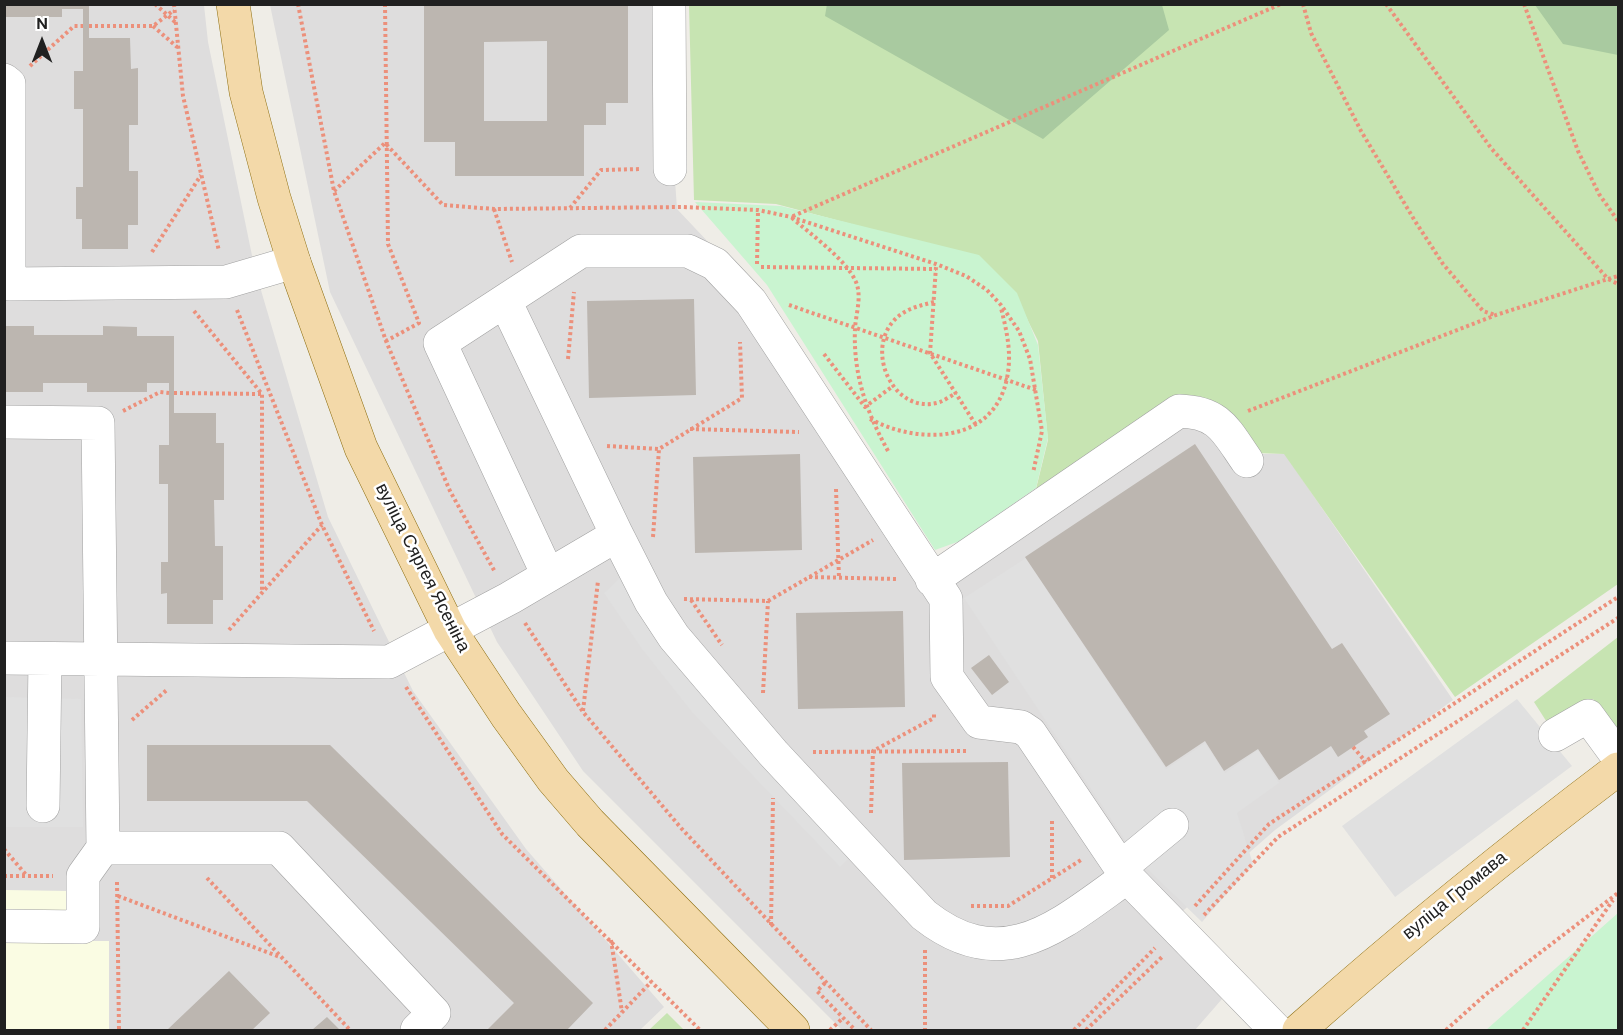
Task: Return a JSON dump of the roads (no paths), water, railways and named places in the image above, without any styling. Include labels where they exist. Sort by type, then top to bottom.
[{"type":"main road","name":"вуліца Сяргея Ясеніна","points":[[233,4],[246,92],[274,198],[294,262],[361,448],[450,630],[506,715],[583,814],[793,1030]]},
{"type":"main road","name":"вуліца Громава","points":[[1299,1030],[1510,850],[1618,769]]},
{"type":"lane","points":[[669,4],[670,169]]},
{"type":"lane","points":[[7,82],[9,284],[226,282],[294,262]]},
{"type":"lane","points":[[548,574],[440,343],[581,251],[688,251],[715,264],[751,302],[897,526],[917,579],[946,599],[947,677],[979,722],[1021,727],[1030,733],[1117,863],[1276,1030]]},
{"type":"lane","points":[[505,301],[617,535],[651,602],[674,638],[773,753],[924,915],[942,929],[965,940],[991,945],[1013,943],[1035,936],[1070,917],[1117,863],[1172,825]]},
{"type":"lane","points":[[917,579],[1179,411],[1201,412],[1220,422],[1247,461]]},
{"type":"lane","points":[[4,422],[98,423],[103,658],[103,848],[83,876],[83,927],[4,926]]},
{"type":"lane","points":[[4,658],[389,662],[617,535]]},
{"type":"lane","points":[[43,806],[45,659]]},
{"type":"lane","points":[[1555,735],[1588,716],[1618,757]]},
{"type":"lane","points":[[103,848],[178,846],[279,848],[434,1013],[417,1030]]}]
